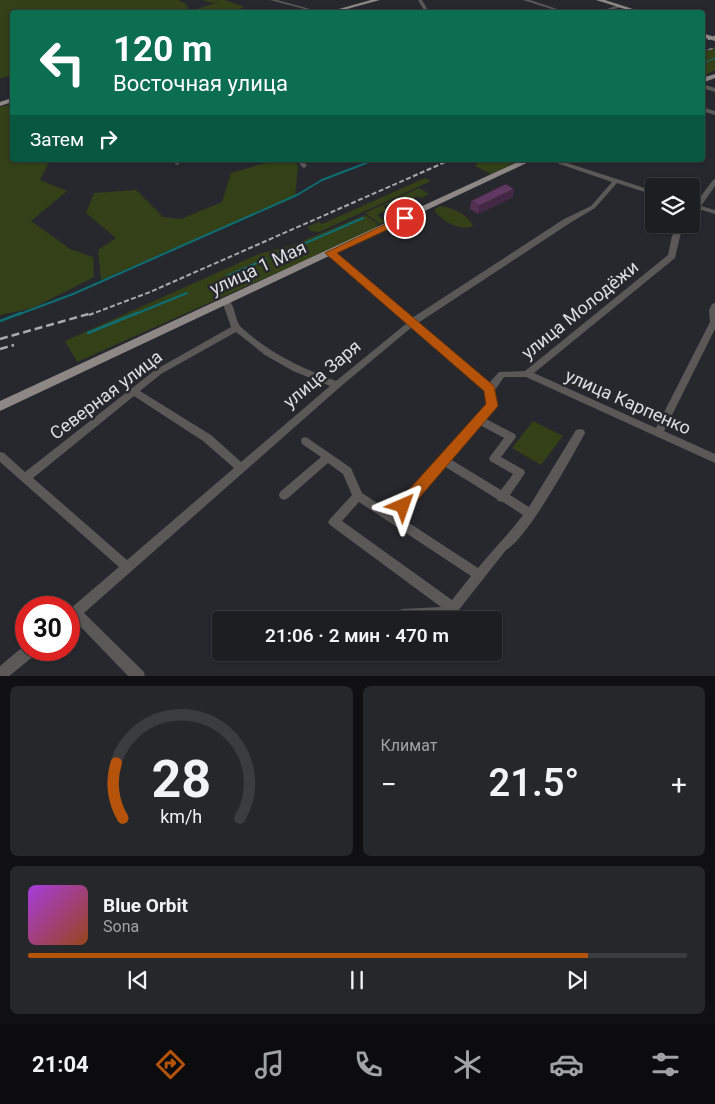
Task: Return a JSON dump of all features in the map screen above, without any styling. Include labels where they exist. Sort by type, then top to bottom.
[{"type":"main road","points":[[339,10],[377,0]]},
{"type":"main road","points":[[600,0],[617,3],[633,10]]},
{"type":"main road","name":"улица 1 Мая","points":[[0,406],[526,162]]},
{"type":"street","points":[[272,0],[311,10]]},
{"type":"street","points":[[525,0],[558,10]]},
{"type":"street","points":[[604,10],[617,3]]},
{"type":"street","points":[[557,162],[645,190]]},
{"type":"street","name":"улица Заря","points":[[80,608],[413,322],[593,206],[616,181]]},
{"type":"street","points":[[700,199],[715,181]]},
{"type":"street","points":[[700,208],[715,212]]},
{"type":"street","name":"улица Молодёжи","points":[[490,389],[502,374],[528,374],[672,256],[678,233]]},
{"type":"street","points":[[330,253],[490,389],[492,406],[393,518]]},
{"type":"street","points":[[226,301],[236,328],[268,353],[296,369],[338,385]]},
{"type":"street","points":[[658,433],[714,322],[713,310],[715,306]]},
{"type":"street","name":"Северная улица","points":[[25,478],[158,372],[236,328]]},
{"type":"street","name":"улица Карпенко","points":[[528,374],[715,459]]},
{"type":"street","points":[[133,392],[207,438],[241,468]]},
{"type":"street","points":[[480,420],[511,437],[494,458],[520,473],[502,498]]},
{"type":"street","points":[[451,611],[531,514],[580,433]]},
{"type":"street","points":[[306,441],[347,471],[358,496],[479,575]]},
{"type":"street","points":[[0,456],[128,568]]},
{"type":"street","points":[[284,495],[328,457]]},
{"type":"street","points":[[445,461],[502,498],[531,514]]},
{"type":"street","points":[[358,496],[334,522],[453,608]]},
{"type":"street","points":[[80,622],[139,676]]},
{"type":"street","points":[[0,676],[17,661]]},
{"type":"green space","points":[[0,0],[178,0],[186,4],[189,10],[10,10],[10,76],[0,78]]},
{"type":"green space","points":[[203,0],[225,0],[244,7],[238,10],[193,10],[219,2],[211,3]]},
{"type":"green space","points":[[715,48],[715,70],[705,75],[705,51]]},
{"type":"green space","points":[[10,104],[10,162],[49,162],[40,180],[67,191],[31,221],[70,249],[93,257],[94,277],[33,308],[0,315],[0,107]]},
{"type":"green space","points":[[269,162],[295,162],[298,166],[295,197],[101,280],[98,250],[116,238],[86,213],[94,193],[136,190],[163,217],[181,219],[222,202],[231,173]]},
{"type":"green space","points":[[478,162],[517,162],[491,174],[475,166]]},
{"type":"green space","points":[[425,178],[431,181],[319,232],[311,231],[307,227],[319,222],[322,224]]},
{"type":"green space","points":[[419,188],[429,194],[421,198],[418,196],[393,207],[388,204],[383,206],[387,210],[377,215],[383,220],[393,215],[397,216],[380,224],[365,213]]},
{"type":"green space","points":[[440,206],[459,212],[468,218],[473,226],[463,228],[441,218],[434,210]]},
{"type":"green space","points":[[365,215],[378,224],[375,229],[77,362],[65,341],[259,254],[293,245]]},
{"type":"green space","points":[[533,421],[563,436],[541,465],[512,448]]},
{"type":"building","points":[[506,184],[514,189],[479,206],[471,201]]},
{"type":"waterway","points":[[705,63],[715,58]]},
{"type":"waterway","points":[[17,315],[73,294],[297,195],[322,180],[369,162]]},
{"type":"waterway","points":[[276,256],[363,218]]},
{"type":"waterway","points":[[227,276],[266,259]]},
{"type":"waterway","points":[[133,315],[187,293]]},
{"type":"waterway","points":[[0,321],[21,313]]},
{"type":"waterway","points":[[88,333],[137,313]]},
{"type":"railway","points":[[705,41],[715,36]]},
{"type":"railway","points":[[705,50],[715,48]]},
{"type":"railway","points":[[89,315],[150,292],[445,162]]},
{"type":"railway","points":[[0,339],[92,313]]},
{"type":"railway","points":[[0,349],[14,345]]},
{"type":"route","points":[[403,506],[492,406],[490,389],[330,253],[405,218]]}]
